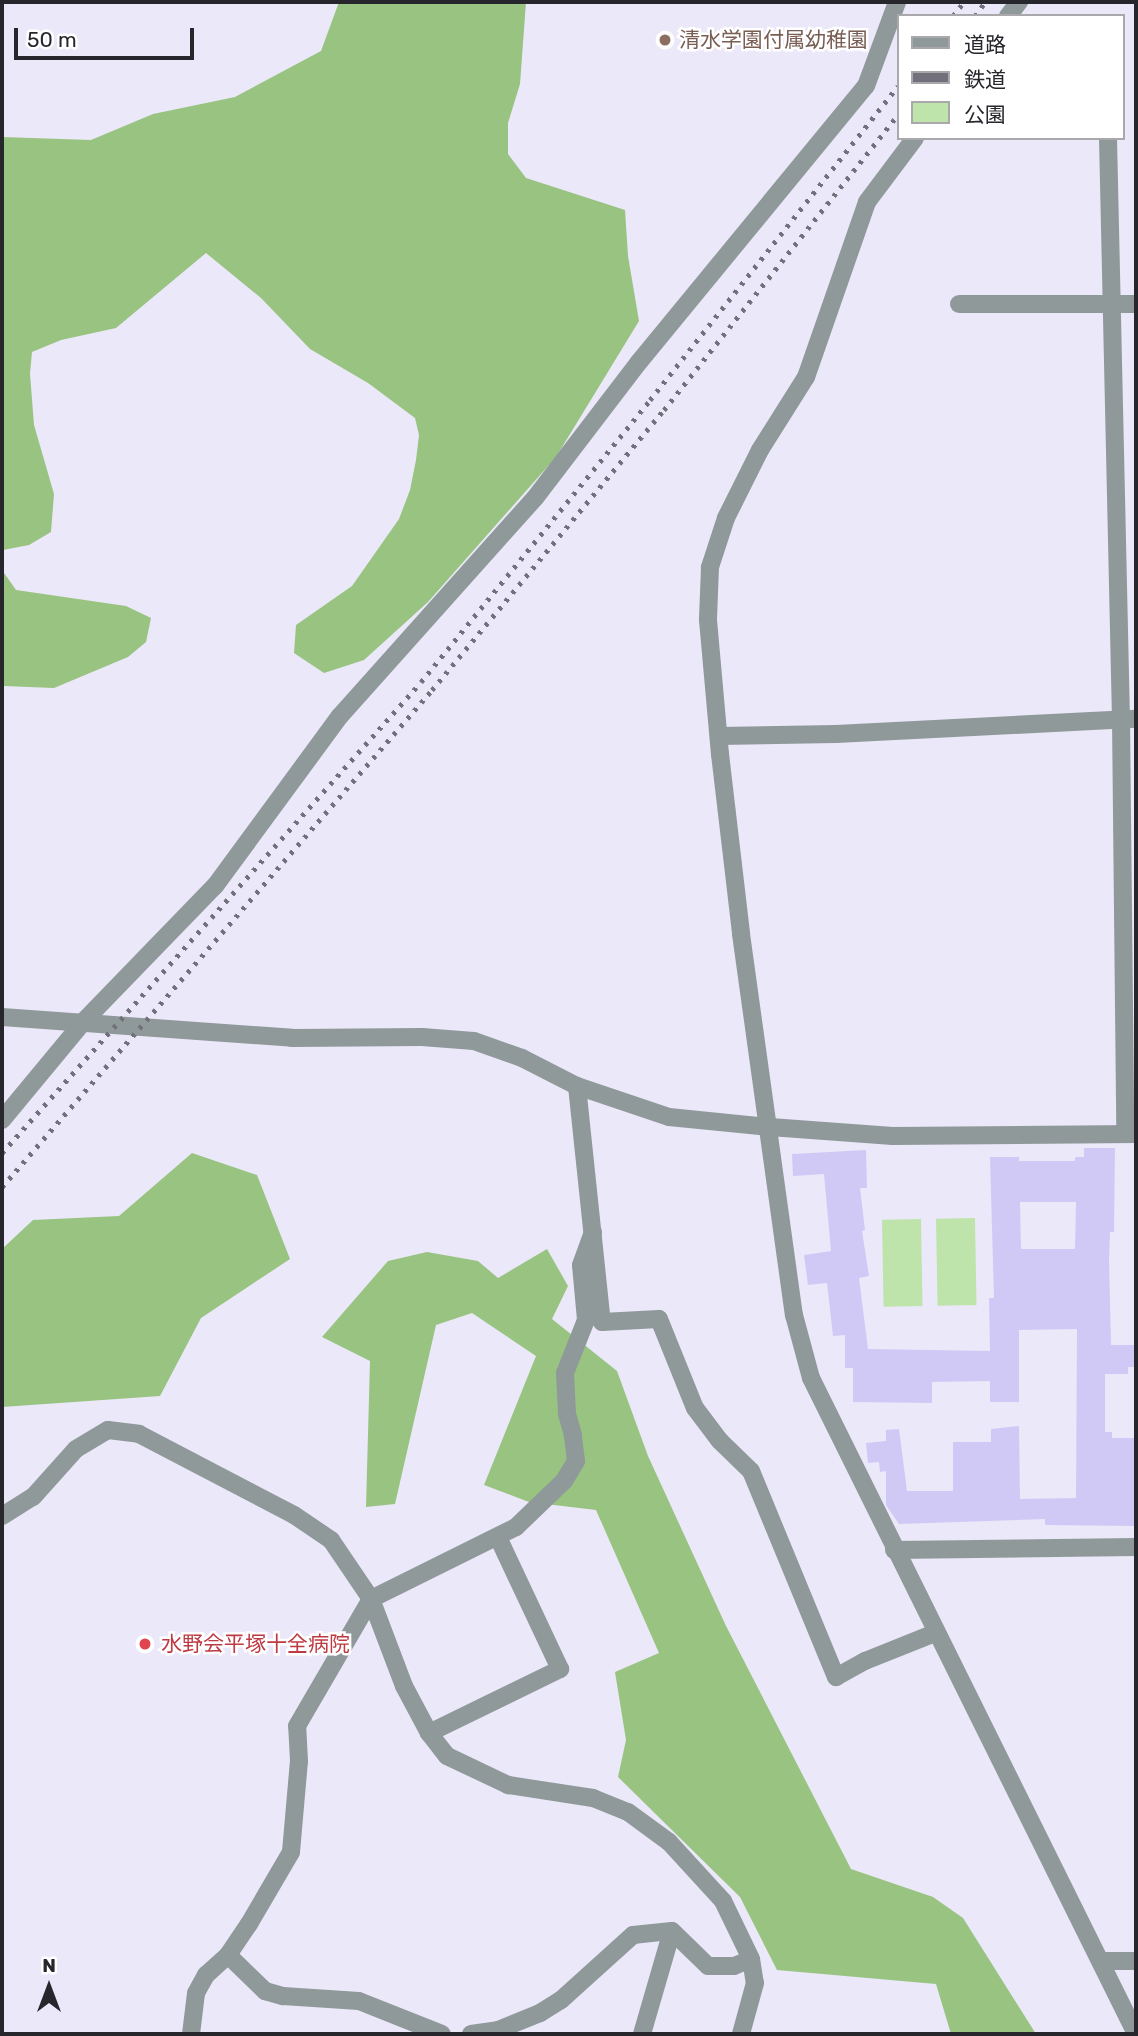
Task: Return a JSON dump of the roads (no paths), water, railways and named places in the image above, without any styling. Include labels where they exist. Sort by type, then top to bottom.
[{"type":"street","points":[[2,1120],[83,1022],[215,886],[340,716],[535,498],[639,362],[866,86],[897,2]]},
{"type":"street","points":[[914,140],[867,202],[806,377],[760,450],[726,518],[710,567],[708,620],[741,934],[770,1127],[794,1315],[811,1378],[1136,2034]]},
{"type":"street","points":[[2,1017],[292,1038],[422,1037],[474,1041],[522,1058],[577,1086],[669,1117],[893,1136],[1131,1134],[1129,719],[1111,304],[1108,140]]},
{"type":"street","points":[[959,304],[1136,304]]},
{"type":"street","points":[[719,736],[836,734],[1129,719]]},
{"type":"street","points":[[577,1086],[602,1322],[659,1319],[695,1408],[720,1441],[751,1471],[836,1677],[865,1661],[935,1633]]},
{"type":"street","points":[[191,2034],[195,1993],[206,1975],[228,1955],[291,1852],[299,1761],[297,1726],[371,1599],[516,1527],[564,1481],[576,1461],[573,1434],[567,1415],[565,1373],[586,1320],[581,1265],[593,1232]]},
{"type":"street","points":[[2,1516],[33,1497],[76,1449],[108,1430],[139,1434],[294,1515],[331,1540],[371,1599],[404,1686],[429,1733],[447,1756],[508,1785],[593,1798],[628,1812],[669,1842],[723,1901],[751,1959],[755,1983],[741,2034]]},
{"type":"street","points":[[429,1733],[559,1669],[498,1537]]},
{"type":"street","points":[[894,1550],[1136,1547]]},
{"type":"street","points":[[672,1931],[708,1966],[734,1966],[751,1959]]},
{"type":"street","points":[[471,2034],[498,2030],[540,2013],[561,2000],[634,1935],[672,1931]]},
{"type":"street","points":[[642,2034],[672,1931]]},
{"type":"street","points":[[228,1955],[265,1991],[283,1996],[359,2001],[415,2030],[442,2034]]},
{"type":"street","points":[[1101,1961],[1136,1961]]},
{"type":"railway","points":[[955,14],[964,2]]},
{"type":"railway","points":[[976,14],[985,2]]},
{"type":"railway","points":[[2,1153],[421,682],[650,400],[897,87]]},
{"type":"railway","points":[[2,1187],[432,690],[664,410],[897,116]]},
{"type":"place","name":"清水学園付属幼稚園","points":[[665,40]]},
{"type":"place","name":"水野会平塚十全病院","points":[[145,1644]]}]
